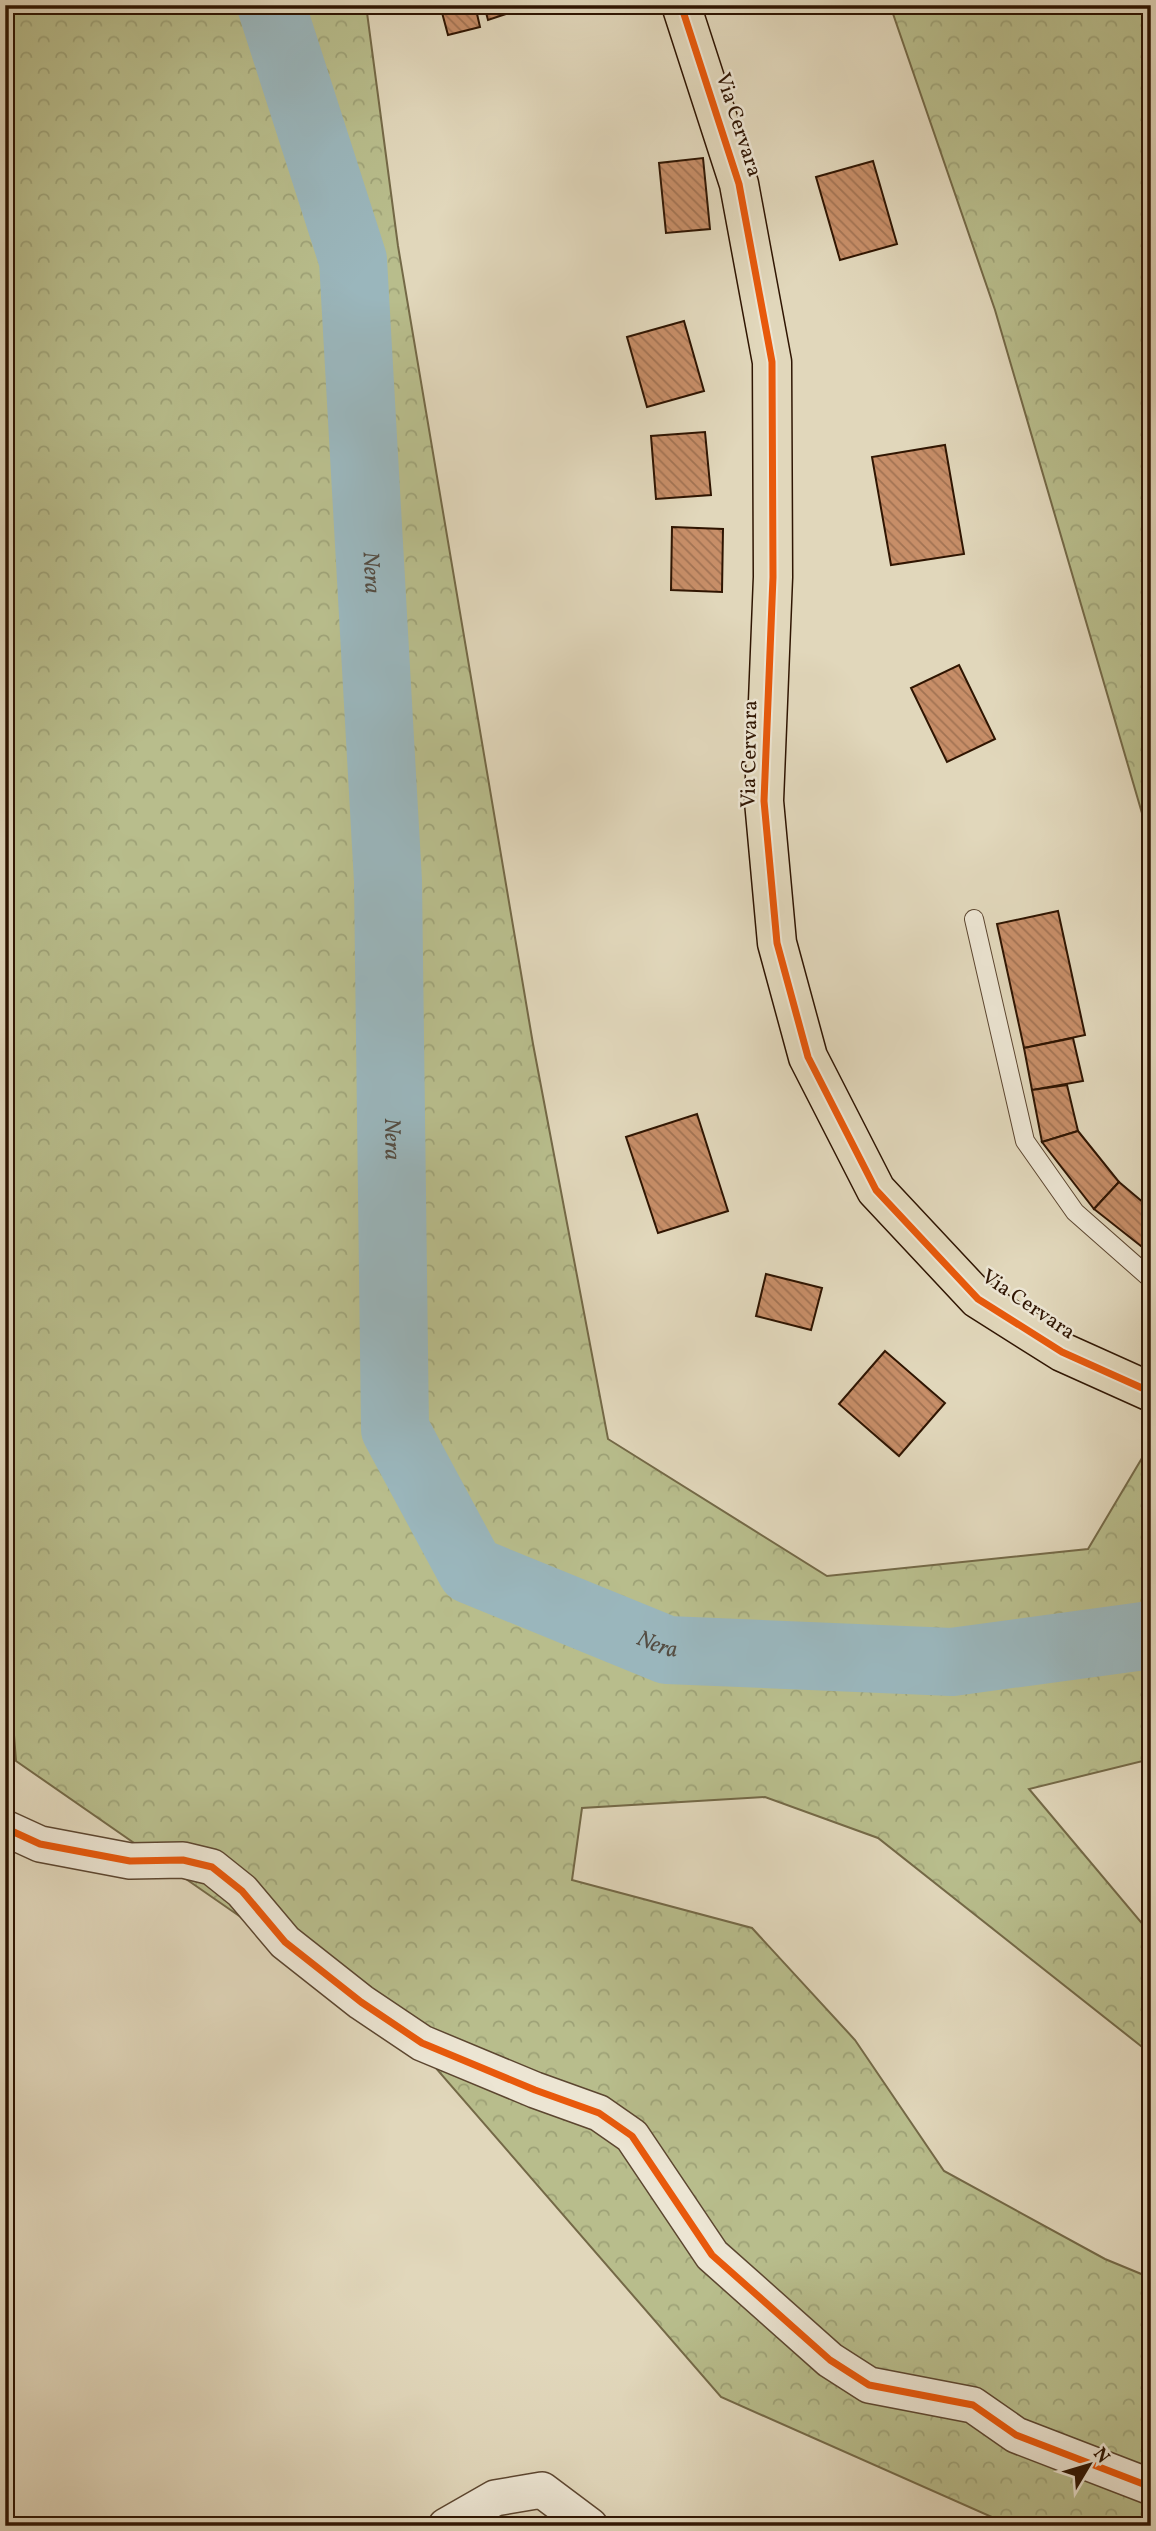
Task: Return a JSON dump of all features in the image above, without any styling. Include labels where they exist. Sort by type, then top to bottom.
[{"type":"main road","name":"Via Cervara","points":[[681,5],[739,184],[772,362],[773,577],[764,801],[777,943],[808,1057],[876,1190],[978,1299],[1062,1352],[1151,1392]]},
{"type":"street","points":[[5,1828],[40,1844],[130,1861],[183,1860],[212,1867],[242,1891],[285,1942],[361,2002],[422,2043],[535,2090],[599,2113],[632,2136],[712,2255],[830,2360],[869,2385],[973,2405],[1016,2435],[1151,2487]]},
{"type":"street","points":[[446,2526],[495,2498],[542,2490],[590,2526]]},
{"type":"lane","points":[[974,919],[1025,1141],[1075,1212],[1151,1279]]},
{"type":"green space","points":[[5,5],[366,5],[398,246],[533,1044],[608,1439],[827,1576],[1088,1549],[1151,1443],[1151,1759],[1029,1789],[1151,1934],[1151,2054],[878,1838],[765,1797],[582,1808],[572,1880],[752,1928],[855,2040],[944,2171],[1105,2259],[1151,2278],[1151,2526],[1012,2526],[721,2397],[402,2029],[16,1761],[5,1619]]},
{"type":"green space","points":[[890,5],[1151,5],[1151,844],[995,310]]},
{"type":"building","points":[[440,5],[475,5],[480,27],[448,35]]},
{"type":"building","points":[[484,5],[510,5],[512,12],[488,20]]},
{"type":"building","points":[[703,158],[710,229],[666,233],[659,163]]},
{"type":"building","points":[[873,161],[897,244],[840,260],[816,177]]},
{"type":"building","points":[[684,321],[704,391],[647,407],[627,337]]},
{"type":"building","points":[[705,432],[711,495],[656,499],[651,436]]},
{"type":"building","points":[[945,445],[964,554],[891,565],[872,457]]},
{"type":"building","points":[[672,527],[723,529],[722,592],[671,590]]},
{"type":"building","points":[[959,665],[995,739],[947,762],[911,688]]},
{"type":"building","points":[[1058,911],[1085,1035],[1024,1048],[997,924]]},
{"type":"building","points":[[1073,1038],[1083,1081],[1032,1090],[1024,1048]]},
{"type":"building","points":[[1067,1085],[1078,1131],[1042,1142],[1032,1090]]},
{"type":"building","points":[[697,1114],[728,1211],[658,1233],[626,1137]]},
{"type":"building","points":[[1078,1131],[1119,1182],[1094,1209],[1042,1142]]},
{"type":"building","points":[[1119,1182],[1151,1209],[1151,1254],[1094,1209]]},
{"type":"building","points":[[766,1274],[822,1288],[811,1330],[756,1316]]},
{"type":"building","points":[[885,1351],[945,1403],[899,1456],[839,1404]]},
{"type":"waterway","name":"Nera","points":[[271,5],[353,260],[388,881],[395,1429],[471,1570],[667,1650],[952,1662],[1151,1635]]},
{"type":"cycle path","points":[[681,5],[739,184],[772,362],[773,577],[764,801],[777,943],[808,1057],[876,1190],[978,1299],[1062,1352],[1151,1392]]},
{"type":"cycle path","points":[[5,1828],[40,1844],[130,1861],[183,1860],[212,1867],[242,1891],[285,1942],[361,2002],[422,2043],[535,2090],[599,2113],[632,2136],[712,2255],[830,2360],[869,2385],[973,2405],[1016,2435],[1151,2487]]}]
